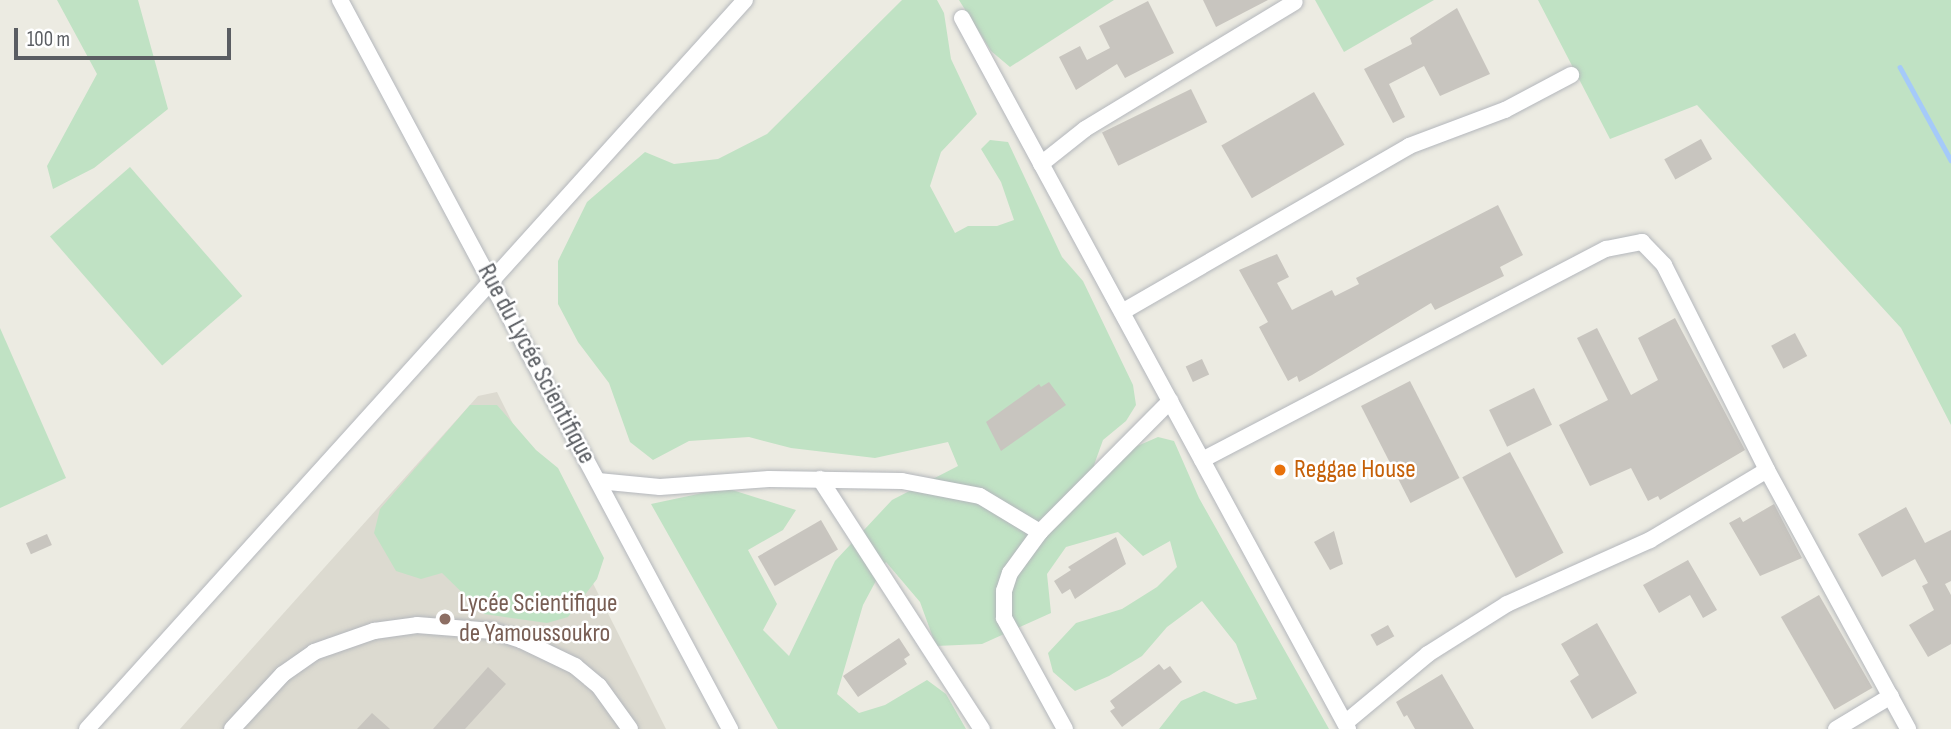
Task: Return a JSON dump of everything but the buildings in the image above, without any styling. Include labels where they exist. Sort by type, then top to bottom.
[{"type":"street","name":"Rue du Lycée Scientifique","points":[[340,0],[730,729]]},
{"type":"street","points":[[87,729],[745,0]]},
{"type":"street","points":[[1041,164],[1085,130],[1295,2]]},
{"type":"street","points":[[962,18],[1346,726],[1428,654],[1478,621],[1650,540],[1768,470]]},
{"type":"street","points":[[1122,313],[1409,146],[1505,110],[1571,75]]},
{"type":"street","points":[[1202,460],[1606,249],[1642,242],[1664,265],[1768,470],[1909,729]]},
{"type":"street","points":[[1065,729],[1004,618],[1010,573],[1040,532],[1170,401]]},
{"type":"street","points":[[598,481],[660,487],[820,479],[902,481],[955,489],[980,496],[1040,532]]},
{"type":"street","points":[[820,479],[982,729]]},
{"type":"street","points":[[232,729],[283,674],[314,652],[374,631],[417,625],[493,631],[521,640],[575,666],[599,686],[630,729]]},
{"type":"street","points":[[1836,729],[1891,696]]},
{"type":"shaded area","name":"Lycée Scientifique de Yamoussoukro","points":[[497,392],[666,729],[180,729],[478,396]]},
{"type":"green space","points":[[57,0],[138,0],[168,109],[94,168],[53,189],[47,166],[97,74]]},
{"type":"green space","points":[[902,0],[937,0],[944,13],[951,59],[977,114],[941,152],[930,186],[955,233],[968,226],[997,226],[1014,220],[1001,182],[981,149],[990,140],[1008,142],[1062,257],[1083,281],[1133,385],[1136,405],[1126,421],[1103,440],[1094,465],[1109,473],[1135,447],[1158,437],[1174,441],[1199,498],[1329,729],[1159,729],[1181,701],[1204,691],[1236,704],[1257,699],[1236,644],[1202,601],[1167,627],[1142,656],[1109,676],[1075,691],[1053,672],[1048,653],[1076,623],[1122,609],[1157,587],[1177,567],[1170,541],[1143,556],[1118,532],[1066,547],[1047,574],[1051,613],[982,644],[936,646],[920,602],[886,562],[863,605],[837,694],[859,713],[885,705],[927,680],[946,694],[966,729],[778,729],[651,504],[726,488],[796,510],[783,530],[748,550],[777,604],[763,630],[789,656],[835,561],[892,500],[958,466],[948,442],[875,458],[791,448],[749,437],[689,441],[653,460],[630,442],[609,383],[578,342],[558,304],[558,261],[587,202],[645,152],[674,164],[718,159],[767,134]]},
{"type":"green space","points":[[959,0],[1114,0],[1010,67],[991,51]]},
{"type":"green space","points":[[1315,0],[1434,0],[1344,52]]},
{"type":"green space","points":[[1538,0],[1951,0],[1951,425],[1901,328],[1697,105],[1610,139]]},
{"type":"green space","points":[[130,167],[242,296],[162,366],[50,237]]},
{"type":"green space","points":[[0,328],[66,478],[0,508]]},
{"type":"green space","points":[[470,405],[497,405],[536,450],[558,468],[604,558],[597,579],[568,617],[547,623],[484,614],[442,573],[421,579],[396,571],[374,533],[380,509]]},
{"type":"waterway","points":[[1900,67],[1951,160]]},
{"type":"place","name":"Reggae House","points":[[1280,470]]},
{"type":"place","name":"Lycée Scientifique de Yamoussoukro","points":[[445,619]]}]
